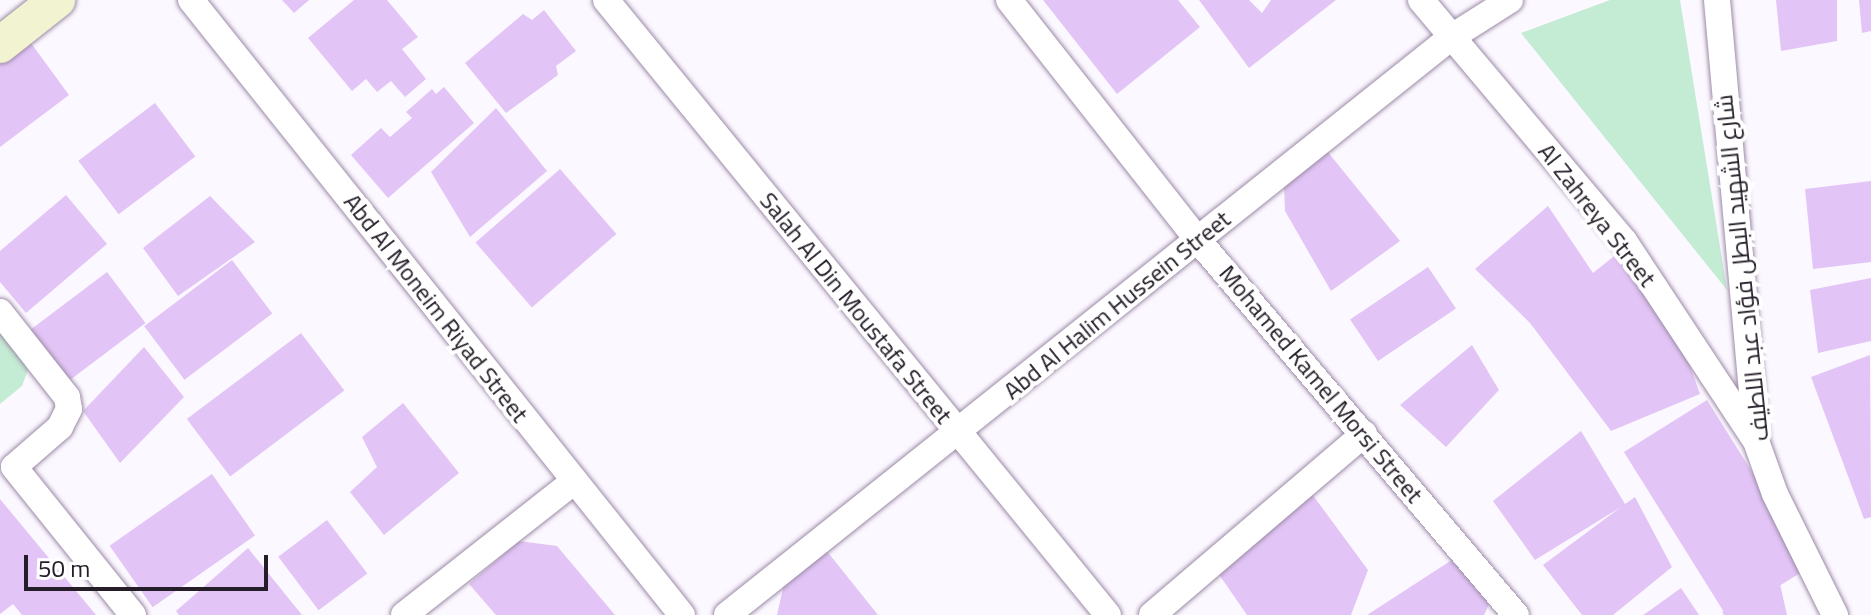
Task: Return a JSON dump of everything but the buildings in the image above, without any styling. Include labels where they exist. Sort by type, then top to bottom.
[{"type":"main road","points":[[0,45],[57,0]]},
{"type":"street","name":"Abd Al Moneim Riyad Street","points":[[191,0],[682,615]]},
{"type":"street","name":"Salah Al Din Moustafa Street","points":[[606,0],[1108,615]]},
{"type":"street","name":"Mohamed Kamel Morsi Street","points":[[1009,0],[1197,239],[1516,615]]},
{"type":"street","name":"Al Zahreya Street","points":[[1421,0],[1624,241],[1756,441]]},
{"type":"street","name":"Abd Al Halim Hussein Street","points":[[727,615],[1450,38],[1510,0]]},
{"type":"street","name":"شارع الشهيد البطل فؤاد عبد اللطيف","points":[[1717,0],[1756,441],[1775,494],[1835,615]]},
{"type":"street","points":[[0,312],[67,397],[69,409],[60,427],[7,472],[133,615]]},
{"type":"street","points":[[1152,615],[1364,434]]},
{"type":"street","points":[[404,615],[574,481]]},
{"type":"green space","points":[[1610,0],[1680,0],[1727,290],[1521,33]]},
{"type":"green space","points":[[0,324],[22,352],[28,370],[22,386],[0,404]]}]
